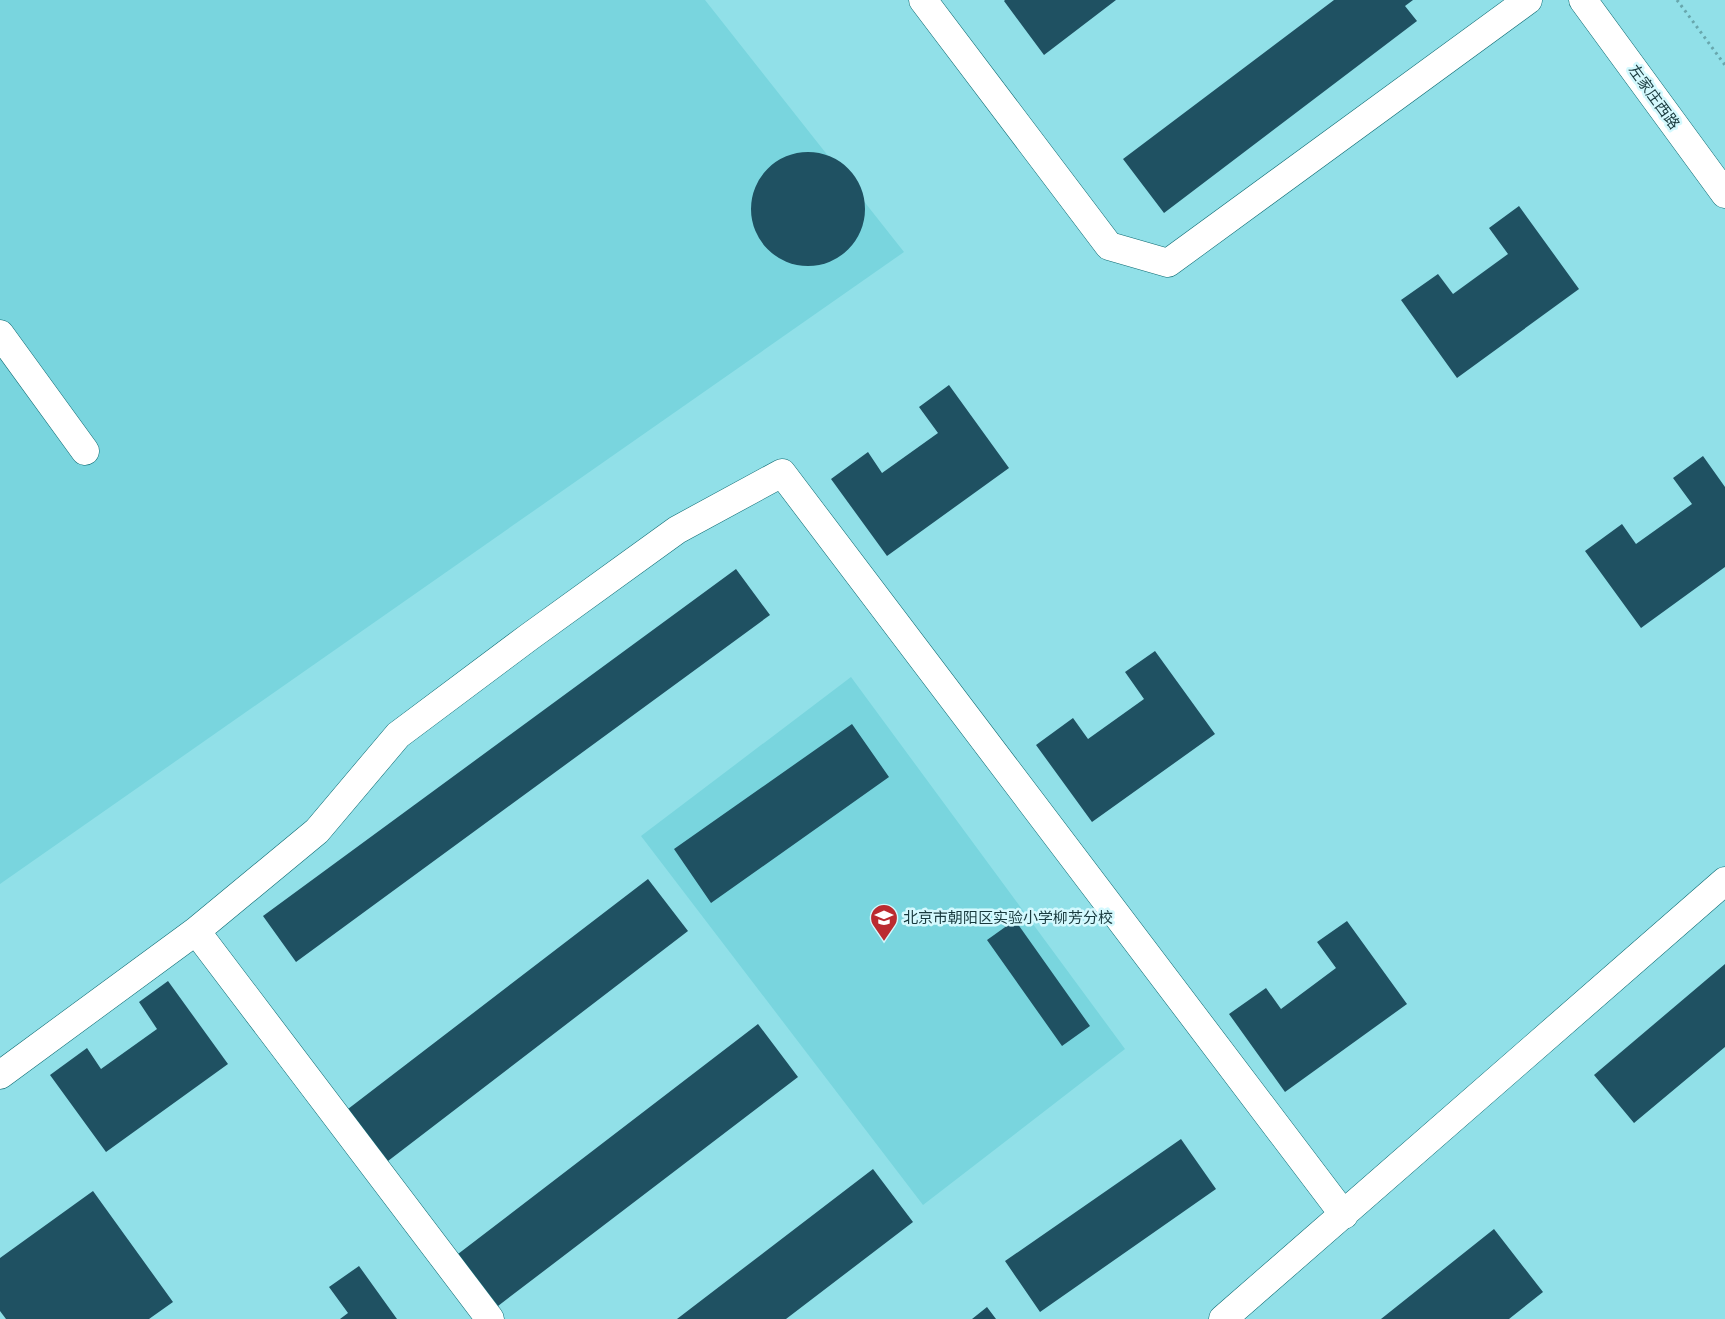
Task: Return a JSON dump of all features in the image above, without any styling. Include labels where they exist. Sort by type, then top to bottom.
[{"type":"street","points":[[922,0],[1109,246],[1168,263],[1528,0]]},
{"type":"street","name":"左家庄西路","points":[[1583,0],[1725,194]]},
{"type":"street","points":[[0,334],[84,451]]},
{"type":"street","points":[[0,1075],[196,931],[317,831],[398,736],[529,637],[678,530],[782,473],[1344,1215]]},
{"type":"street","points":[[1223,1319],[1725,881]]},
{"type":"street","points":[[196,931],[490,1319]]},
{"type":"path","points":[[1677,0],[1725,65]]},
{"type":"shaded area","points":[[0,0],[705,0],[904,252],[0,884]]},
{"type":"shaded area","name":"北京市朝阳区实验小学柳芳分校","points":[[851,677],[1125,1049],[923,1205],[641,836]]},
{"type":"building","points":[[1005,0],[1116,0],[1044,55]]},
{"type":"building","points":[[1334,0],[1413,0],[1405,6],[1417,21],[1164,213],[1123,159]]},
{"type":"building","points":[[808,152],[830,156],[849,168],[861,187],[865,209],[861,231],[849,250],[830,262],[808,266],[786,262],[767,250],[755,231],[751,209],[755,187],[767,168],[786,156]]},
{"type":"building","points":[[1519,206],[1579,289],[1457,378],[1401,300],[1438,274],[1453,294],[1508,254],[1489,228]]},
{"type":"building","points":[[949,385],[1009,468],[887,556],[831,479],[868,452],[882,473],[938,433],[919,407]]},
{"type":"building","points":[[1703,456],[1725,487],[1725,567],[1641,628],[1585,551],[1622,524],[1636,544],[1692,504],[1673,478]]},
{"type":"building","points":[[736,569],[770,615],[296,962],[263,916]]},
{"type":"building","points":[[1155,651],[1215,734],[1092,822],[1036,745],[1073,718],[1088,739],[1144,699],[1125,672]]},
{"type":"building","points":[[852,724],[889,777],[711,903],[674,849]]},
{"type":"building","points":[[648,879],[688,931],[388,1161],[348,1109]]},
{"type":"building","points":[[1015,920],[1090,1026],[1062,1046],[987,940]]},
{"type":"building","points":[[1347,921],[1407,1004],[1285,1092],[1229,1014],[1266,988],[1281,1009],[1336,968],[1317,942]]},
{"type":"building","points":[[1725,964],[1725,1047],[1634,1123],[1594,1075]]},
{"type":"building","points":[[168,981],[228,1064],[106,1152],[50,1075],[87,1048],[101,1069],[157,1029],[139,1002]]},
{"type":"building","points":[[758,1024],[798,1077],[498,1306],[458,1254]]},
{"type":"building","points":[[1181,1139],[1216,1189],[1040,1312],[1005,1261]]},
{"type":"building","points":[[873,1169],[913,1222],[786,1319],[677,1319]]},
{"type":"building","points":[[93,1191],[173,1302],[149,1319],[6,1319],[0,1311],[0,1258]]},
{"type":"building","points":[[1494,1229],[1543,1292],[1509,1319],[1381,1319]]},
{"type":"building","points":[[359,1266],[397,1319],[340,1319],[348,1313],[329,1287]]},
{"type":"building","points":[[987,1307],[996,1319],[972,1319]]},
{"type":"place","name":"北京市朝阳区实验小学柳芳分校","points":[[884,942]]}]
